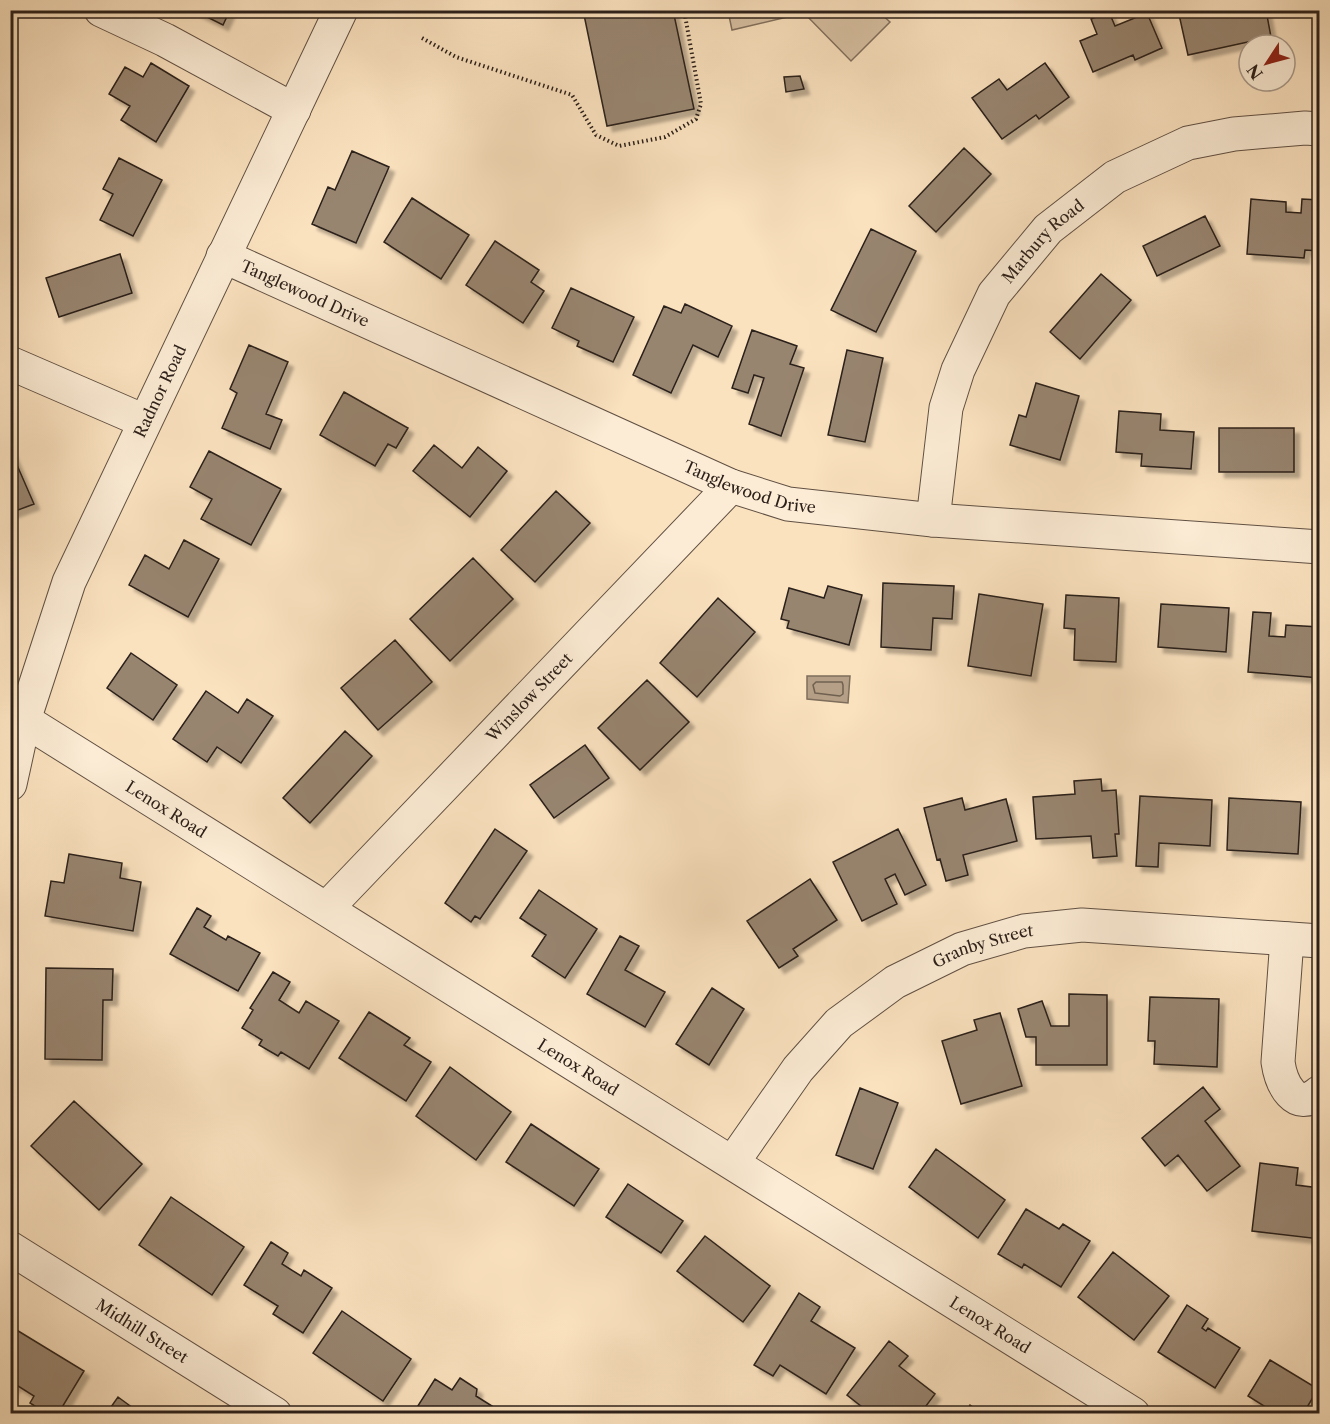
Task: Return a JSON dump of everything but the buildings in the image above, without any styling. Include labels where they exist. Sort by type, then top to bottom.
[{"type":"street","points":[[101,10],[165,40],[294,110]]},
{"type":"street","name":"Radnor Road","points":[[10,784],[24,720],[69,582],[341,10]]},
{"type":"street","name":"Marbury Road","points":[[933,520],[946,408],[958,370],[994,294],[1048,229],[1115,177],[1188,144],[1234,134],[1305,128],[1320,129]]},
{"type":"street","name":"Tanglewood Drive","points":[[223,256],[731,486],[788,504],[933,520],[1320,547]]},
{"type":"street","points":[[10,363],[144,422]]},
{"type":"street","name":"Winslow Street","points":[[327,908],[731,486]]},
{"type":"street","name":"Lenox Road","points":[[24,720],[1133,1413]]},
{"type":"street","name":"Granby Street","points":[[733,1162],[798,1069],[839,1023],[895,982],[962,949],[1024,931],[1082,925],[1320,941]]},
{"type":"street","points":[[1287,939],[1278,1062],[1281,1080],[1288,1093],[1304,1099],[1313,1098],[1320,1092]]},
{"type":"street","name":"Midhill Street","points":[[10,1248],[275,1413]]},
{"type":"path","points":[[422,38],[456,57],[572,95],[596,135],[619,146],[665,137],[696,119],[701,104],[684,10]]},
{"type":"shaded area","points":[[728,11],[878,11],[890,22],[851,61],[804,13],[732,30]]},
{"type":"water","points":[[807,676],[850,676],[848,703],[807,699]]}]
